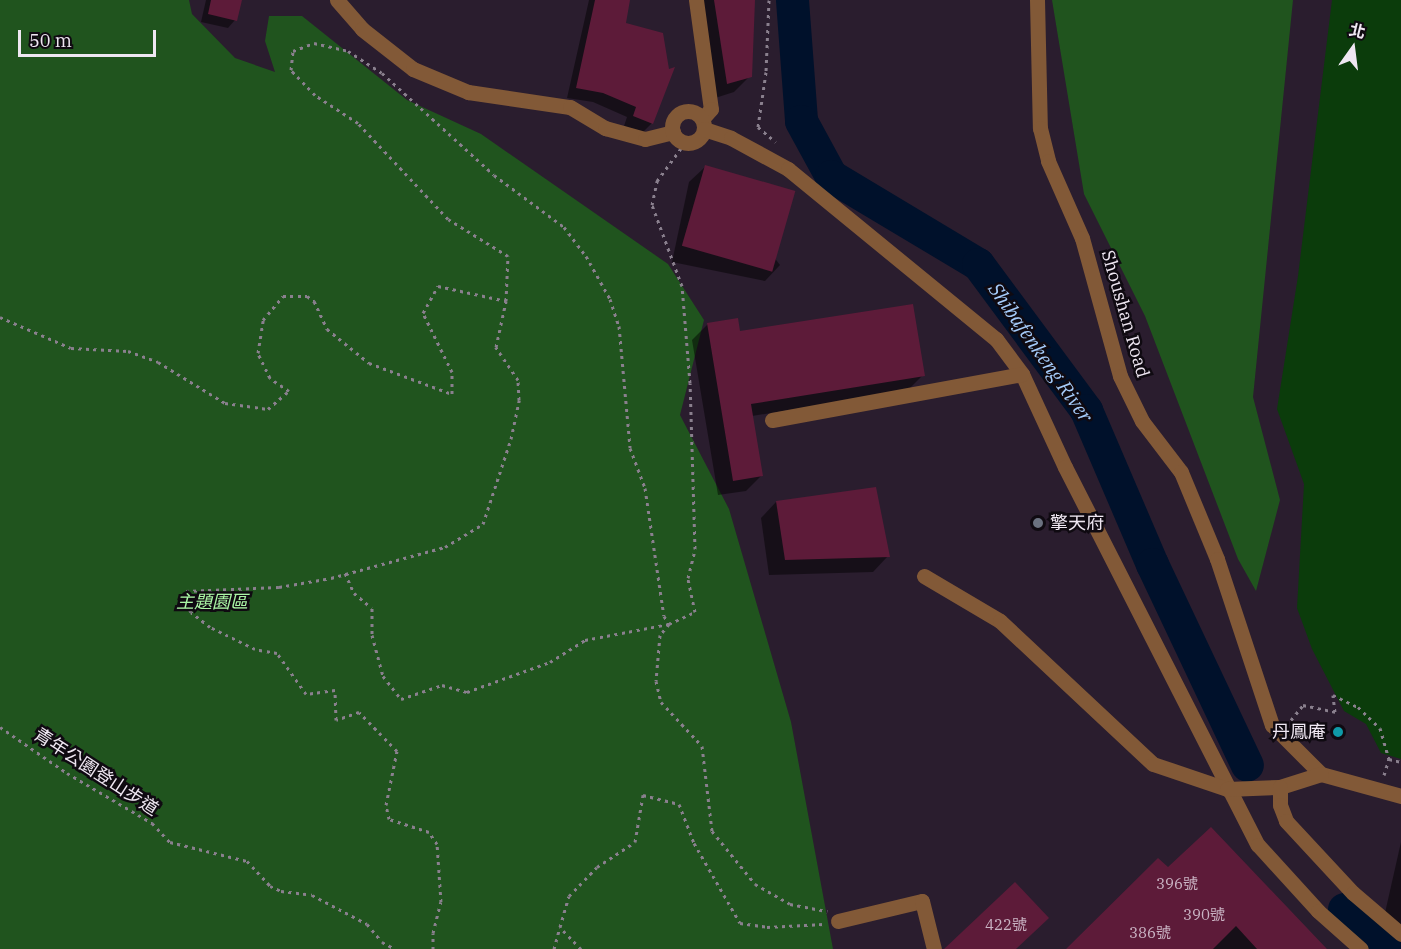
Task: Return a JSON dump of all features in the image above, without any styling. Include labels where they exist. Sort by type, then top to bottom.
[{"type":"street","points":[[337,0],[362,29],[413,69],[468,92],[570,107],[605,128],[645,139],[673,132]]},
{"type":"street","points":[[696,0],[711,109],[703,124],[700,139],[685,143],[673,132],[673,122],[680,114],[694,113],[703,124],[788,169],[996,339],[1022,374],[1071,478],[1189,704],[1227,789],[1271,860],[1318,911],[1361,949]]},
{"type":"street","name":"Shoushan Road","points":[[1037,0],[1040,128],[1048,161],[1082,238],[1120,376],[1142,421],[1180,472],[1217,559],[1279,735],[1321,774],[1401,796]]},
{"type":"street","points":[[772,420],[1022,374]]},
{"type":"street","points":[[924,576],[1000,621],[1153,764],[1227,789],[1280,787],[1321,774]]},
{"type":"street","points":[[1280,787],[1280,805],[1286,821],[1353,893],[1401,934]]},
{"type":"street","points":[[838,921],[922,901],[934,949]]},
{"type":"path","points":[[433,949],[433,933],[441,902],[437,844],[429,831],[389,819],[386,805],[397,751],[390,741],[358,712],[336,720],[335,690],[306,694],[277,653],[255,649],[210,627],[185,602],[186,591],[279,587],[345,573],[445,546],[483,524],[511,439],[519,400],[518,380],[496,347],[506,301],[508,256],[448,219],[358,123],[315,95],[291,70],[293,51],[314,43],[348,51],[382,73],[494,175],[564,227],[586,256],[610,299],[619,326],[630,448],[645,488],[664,616],[669,624]]},
{"type":"path","points":[[345,573],[354,593],[372,608],[372,635],[383,676],[401,699],[442,684],[467,692],[550,662],[585,640],[669,624],[694,612],[688,578],[695,549],[690,383],[682,286],[652,205],[657,181],[685,143]]},
{"type":"path","points":[[0,316],[71,348],[128,351],[158,362],[225,403],[268,410],[289,391],[270,378],[258,352],[263,320],[284,296],[307,296],[315,301],[327,329],[369,363],[452,394],[452,372],[423,313],[438,286],[506,301]]},
{"type":"path","points":[[554,949],[569,896],[597,867],[635,842],[643,795],[679,804],[693,843],[741,923],[793,927],[838,921],[836,911],[790,904],[755,884],[723,849],[712,831],[702,746],[661,702],[656,681],[660,635],[669,624]]},
{"type":"path","points":[[1279,735],[1303,705],[1335,712],[1332,695],[1358,707],[1380,728],[1389,759],[1401,762]]},
{"type":"path","name":"青年公園登山步道","points":[[0,727],[67,773],[152,823],[170,842],[247,861],[270,886],[281,891],[312,895],[367,924],[382,942],[395,949]]},
{"type":"path","points":[[560,927],[581,949]]},
{"type":"green space","name":"主題園區","points":[[0,0],[189,0],[192,14],[235,58],[275,72],[265,41],[269,16],[302,16],[407,100],[481,134],[668,264],[704,320],[680,415],[729,509],[791,722],[833,949],[0,949]]},
{"type":"green space","points":[[1052,0],[1293,0],[1253,397],[1280,500],[1256,591],[1238,559],[1145,316],[1084,194]]},
{"type":"green space","points":[[1332,0],[1401,0],[1401,759],[1381,753],[1366,724],[1344,711],[1312,649],[1297,608],[1304,484],[1277,409],[1298,276]]},
{"type":"building","points":[[211,0],[242,0],[237,21],[208,14]]},
{"type":"building","points":[[595,0],[630,0],[626,23],[663,33],[669,69],[675,67],[653,124],[633,116],[636,107],[603,93],[576,88]]},
{"type":"building","points":[[714,0],[755,0],[752,77],[727,84]]},
{"type":"building","points":[[705,165],[795,191],[772,272],[682,246]]},
{"type":"building","points":[[913,304],[925,376],[751,404],[763,476],[733,481],[707,323],[738,318],[740,331]]},
{"type":"building","points":[[876,487],[890,557],[785,560],[776,501]]},
{"type":"building","points":[[1211,827],[1327,949],[1257,949],[1236,926],[1213,949],[1066,949],[1158,858],[1168,867]]},
{"type":"building","points":[[1015,882],[1049,918],[1016,949],[944,949]]},
{"type":"waterway","name":"Shibafenkeng River","points":[[792,0],[801,121],[831,176],[978,264],[1086,410],[1152,564],[1247,765]]},
{"type":"waterway","name":"Shibafenkeng River","points":[[1344,909],[1393,949]]},
{"type":"place","name":"擎天府","points":[[1038,523]]},
{"type":"place","name":"丹鳳庵","points":[[1338,732]]}]
